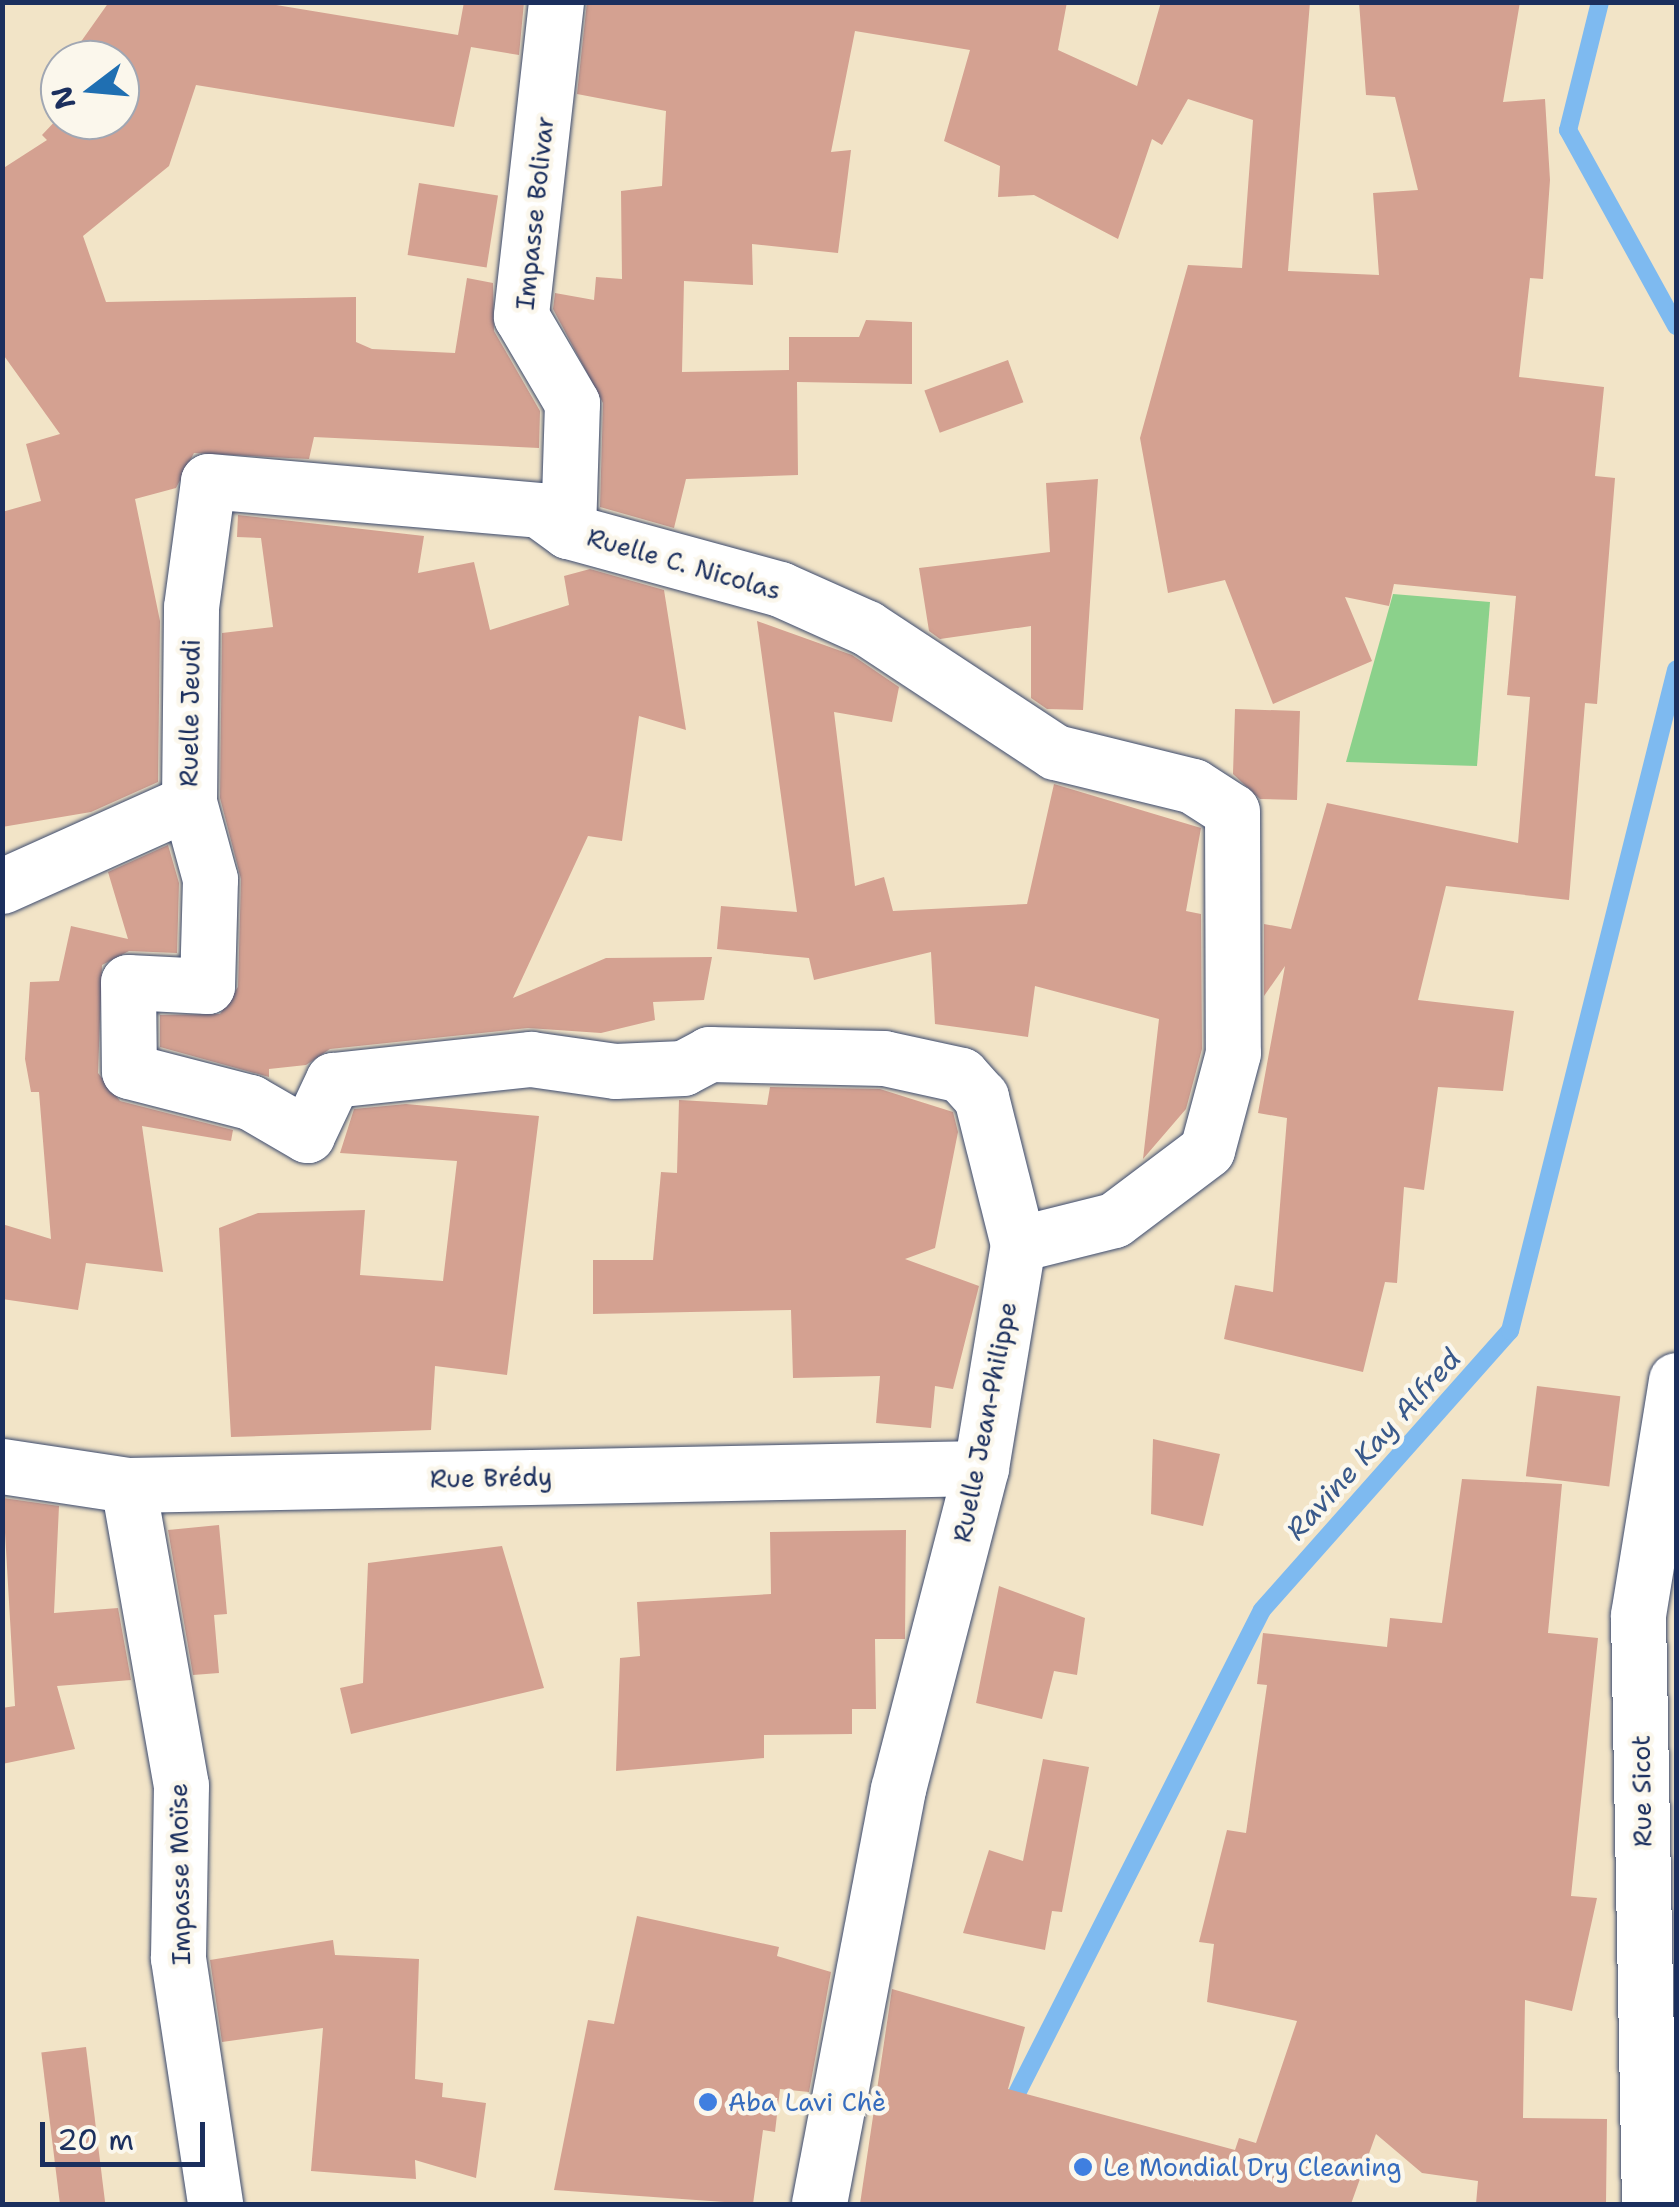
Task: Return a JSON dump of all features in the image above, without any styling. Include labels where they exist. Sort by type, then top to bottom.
[{"type":"street","name":"Impasse Bolivar","points":[[556,2],[520,316],[572,403],[568,531]]},
{"type":"street","name":"Ruelle C. Nicolas","points":[[208,481],[539,510],[568,531],[780,588],[867,628],[1055,752],[1193,786],[1232,811],[1234,1054],[1207,1150],[1114,1220],[1018,1244]]},
{"type":"street","name":"Ruelle Jeudi","points":[[2,886],[189,802],[191,607],[208,481]]},
{"type":"street","points":[[189,802],[210,879],[207,986],[128,982],[129,1072],[250,1102],[307,1135],[334,1080],[531,1059],[615,1071],[683,1068],[709,1054],[884,1058],[961,1074],[981,1097],[1018,1244]]},
{"type":"street","name":"Ruelle Jean-Philippe","points":[[819,2204],[898,1789],[981,1468],[1018,1244]]},
{"type":"street","name":"Rue Sicot","points":[[1649,2204],[1657,1616],[1676,1380]]},
{"type":"street","name":"Rue Brédy","points":[[2,1466],[128,1485],[981,1468]]},
{"type":"street","name":"Impasse Moïse","points":[[128,1485],[181,1785],[178,1958],[215,2204]]},
{"type":"green space","points":[[1393,594],[1490,602],[1477,766],[1346,762]]},
{"type":"building","points":[[109,2],[258,2],[458,35],[464,2],[524,2],[519,55],[471,47],[454,127],[196,85],[169,166],[83,236],[106,302],[356,297],[356,342],[372,349],[455,353],[467,278],[493,283],[494,331],[540,411],[539,448],[314,437],[309,459],[194,453],[176,488],[135,499],[160,621],[158,782],[91,812],[2,827],[2,512],[41,501],[26,444],[60,434],[2,353],[2,169],[47,140],[140,140],[140,40],[82,40]]},
{"type":"building","points":[[587,2],[1067,2],[1058,50],[1137,86],[1161,2],[1310,2],[1288,271],[1379,275],[1373,193],[1418,190],[1395,97],[1366,95],[1359,2],[1520,2],[1503,102],[1545,99],[1550,180],[1543,279],[1530,278],[1519,377],[1604,387],[1595,476],[1615,478],[1597,704],[1585,703],[1569,900],[1446,886],[1418,1000],[1514,1011],[1503,1091],[1438,1087],[1424,1190],[1404,1187],[1397,1283],[1385,1282],[1363,1372],[1224,1339],[1235,1285],[1273,1292],[1287,1118],[1258,1113],[1285,966],[1264,996],[1264,924],[1291,929],[1327,803],[1518,843],[1530,697],[1507,695],[1516,596],[1394,584],[1389,606],[1345,597],[1372,661],[1273,704],[1225,580],[1168,593],[1140,438],[1188,265],[1242,268],[1253,120],[1188,99],[1162,145],[1152,139],[1118,239],[1034,195],[998,197],[1000,166],[944,141],[970,50],[855,31],[831,152],[851,150],[838,253],[752,244],[753,285],[684,281],[682,372],[789,370],[789,337],[859,337],[866,320],[912,322],[912,384],[797,382],[798,475],[686,479],[674,528],[600,507],[603,403],[553,309],[555,293],[594,300],[596,277],[622,279],[621,191],[662,186],[666,111],[577,94]]},
{"type":"building","points":[[419,183],[498,196],[487,268],[408,255]]},
{"type":"building","points":[[1008,360],[1023,402],[940,433],[924,390]]},
{"type":"building","points":[[1098,479],[1083,710],[1047,709],[1031,698],[1031,626],[940,639],[929,631],[919,568],[1050,552],[1046,483]]},
{"type":"building","points":[[238,515],[424,536],[418,573],[474,562],[490,630],[569,605],[564,576],[590,569],[664,590],[686,730],[639,716],[622,841],[588,836],[513,998],[606,958],[712,957],[704,1000],[653,1002],[655,1020],[601,1033],[528,1028],[330,1049],[306,1065],[269,1069],[269,1077],[160,1047],[160,1015],[220,1014],[238,987],[241,879],[220,798],[222,633],[273,627],[261,538],[237,537]]},
{"type":"building","points":[[757,621],[852,655],[899,687],[892,722],[834,712],[855,886],[884,877],[893,911],[1027,904],[1054,784],[1201,828],[1186,911],[1201,914],[1202,1049],[1186,1109],[1143,1159],[1159,1019],[1035,986],[1028,1037],[935,1024],[931,952],[814,980],[809,958],[717,949],[721,906],[797,912]]},
{"type":"building","points":[[1235,709],[1300,711],[1297,800],[1260,799],[1233,774]]},
{"type":"building","points":[[168,845],[179,883],[177,953],[129,951],[102,965],[98,1073],[120,1101],[233,1130],[231,1141],[142,1126],[163,1272],[86,1263],[78,1310],[2,1299],[2,1224],[51,1239],[39,1092],[31,1092],[25,1059],[30,982],[59,981],[71,926],[128,939],[108,872]]},
{"type":"building","points":[[770,1087],[880,1089],[953,1112],[958,1132],[935,1248],[905,1259],[979,1286],[953,1389],[935,1386],[931,1428],[876,1423],[880,1376],[793,1378],[791,1310],[593,1314],[593,1260],[653,1260],[661,1172],[677,1173],[679,1100],[767,1105]]},
{"type":"building","points":[[406,1104],[539,1116],[507,1375],[435,1366],[431,1430],[231,1437],[219,1228],[258,1213],[365,1210],[360,1275],[443,1281],[457,1161],[340,1153],[354,1109]]},
{"type":"building","points":[[1537,1386],[1620,1396],[1609,1487],[1526,1476]]},
{"type":"building","points":[[1153,1439],[1220,1454],[1203,1526],[1151,1514]]},
{"type":"building","points":[[1462,1479],[1562,1484],[1548,1633],[1598,1638],[1571,1896],[1597,1898],[1572,2011],[1525,2000],[1523,2118],[1607,2119],[1606,2204],[1476,2204],[1478,2181],[1422,2173],[1376,2134],[1351,2204],[860,2204],[892,1989],[1025,2027],[1008,2089],[1235,2150],[1239,2138],[1256,2143],[1297,2021],[1207,2002],[1214,1944],[1199,1942],[1227,1830],[1246,1833],[1267,1685],[1257,1684],[1263,1633],[1387,1647],[1390,1618],[1442,1623]]},
{"type":"building","points":[[3,1498],[59,1506],[54,1613],[118,1608],[131,1680],[57,1686],[75,1749],[2,1764],[2,1708],[15,1706]]},
{"type":"building","points":[[219,1525],[227,1614],[214,1615],[219,1673],[193,1675],[168,1530]]},
{"type":"building","points":[[906,1530],[905,1639],[875,1639],[876,1709],[852,1709],[852,1734],[764,1735],[764,1758],[616,1771],[620,1658],[640,1656],[637,1602],[771,1594],[770,1532]]},
{"type":"building","points":[[502,1546],[544,1688],[351,1734],[340,1688],[363,1683],[368,1563]]},
{"type":"building","points":[[999,1586],[1085,1618],[1077,1675],[1054,1671],[1042,1719],[976,1703]]},
{"type":"building","points":[[1043,1759],[1089,1767],[1062,1912],[1052,1911],[1045,1950],[963,1933],[989,1850],[1023,1861]]},
{"type":"building","points":[[637,1916],[779,1947],[777,1956],[831,1972],[809,2092],[780,2089],[775,2132],[763,2130],[753,2204],[554,2190],[588,2020],[614,2024]]},
{"type":"building","points":[[333,1940],[335,1955],[419,1959],[415,2079],[443,2083],[442,2097],[486,2103],[476,2178],[415,2160],[416,2179],[311,2171],[323,2028],[222,2042],[210,1960]]},
{"type":"building","points":[[86,2047],[105,2204],[60,2204],[41,2052]]},
{"type":"waterway","name":"Ravine Kay Alfred","points":[[1600,2],[1568,130],[1676,326]]},
{"type":"waterway","name":"Ravine Kay Alfred","points":[[1009,2109],[1262,1610],[1510,1331],[1676,670]]},
{"type":"place","name":"Aba Lavi Chè","points":[[708,2102]]},
{"type":"place","name":"Le Mondial Dry Cleaning","points":[[1083,2167]]}]
